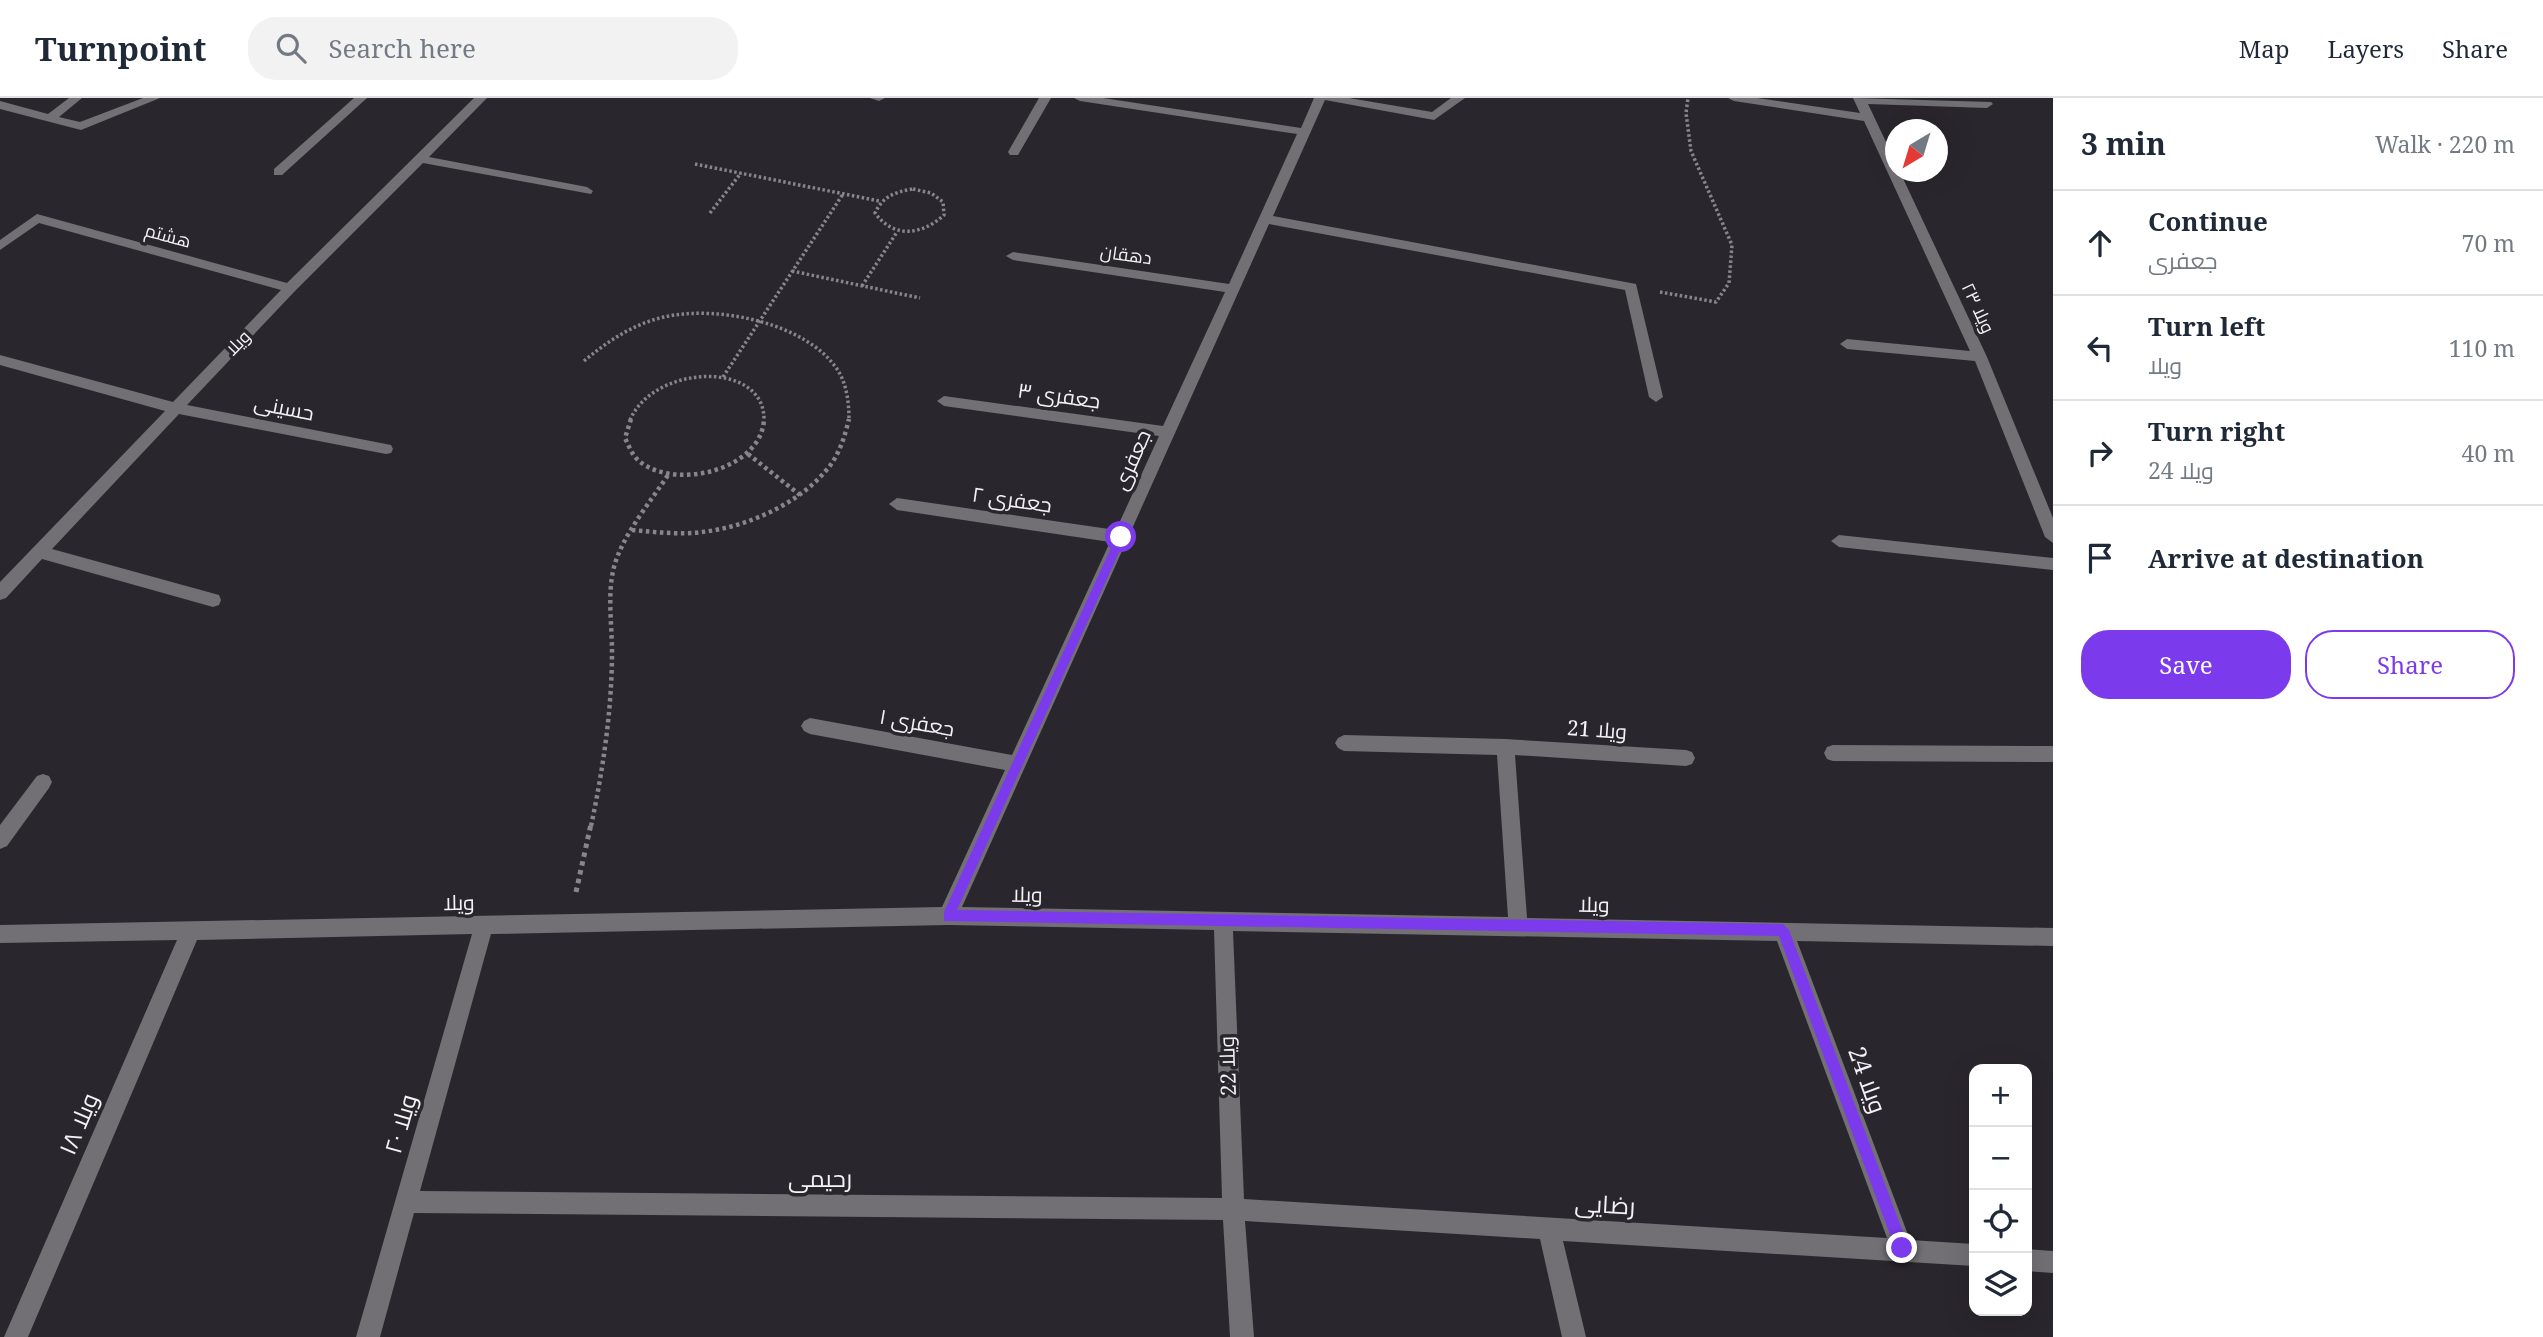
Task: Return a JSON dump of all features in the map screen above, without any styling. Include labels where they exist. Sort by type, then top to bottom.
[{"type":"street","points":[[50,118],[76,98]]},
{"type":"street","points":[[0,105],[81,126],[153,98]]},
{"type":"street","points":[[278,172],[361,98]]},
{"type":"street","name":"ویلا","points":[[0,593],[290,288],[481,98]]},
{"type":"street","points":[[1014,152],[1045,98]]},
{"type":"street","points":[[1080,98],[1305,132]]},
{"type":"street","name":"جعفری","points":[[948,916],[1320,98]]},
{"type":"street","points":[[1329,98],[1434,116],[1459,98]]},
{"type":"street","points":[[1734,98],[1868,118]]},
{"type":"street","points":[[1859,99],[1987,104]]},
{"type":"street","name":"ویلا ۲۳","points":[[1859,99],[1980,357],[2053,537]]},
{"type":"street","points":[[420,159],[587,191]]},
{"type":"street","name":"هشتم","points":[[0,246],[37,218],[290,288]]},
{"type":"street","points":[[1265,219],[1631,287],[1656,397]]},
{"type":"street","name":"دهقان","points":[[1013,256],[1234,289]]},
{"type":"street","points":[[1847,344],[1980,357]]},
{"type":"street","name":"حسینی","points":[[0,360],[174,408],[386,449]]},
{"type":"street","name":"جعفری ۳","points":[[944,401],[1168,432]]},
{"type":"street","name":"جعفری ۲","points":[[897,504],[1121,537]]},
{"type":"street","points":[[1839,541],[2053,564]]},
{"type":"street","points":[[40,552],[213,600]]},
{"type":"street","name":"جعفری ۱","points":[[810,726],[1017,764]]},
{"type":"street","name":"ویلا 21","points":[[1344,743],[1505,747],[1686,758]]},
{"type":"street","points":[[1505,747],[1518,926]]},
{"type":"street","points":[[1833,753],[2053,754]]},
{"type":"street","points":[[0,840],[43,782]]},
{"type":"street","name":"ویلا","points":[[0,934],[948,916],[2053,937]]},
{"type":"street","name":"ویلا 22","points":[[1223,922],[1233,1209],[1242,1337]]},
{"type":"street","name":"ویلا ۲۰","points":[[368,1337],[484,925]]},
{"type":"street","name":"ویلا 24","points":[[1783,930],[1902,1248]]},
{"type":"street","name":"ویلا ۱۸","points":[[16,1337],[191,931]]},
{"type":"street","name":"رحیمی","points":[[406,1202],[1233,1209]]},
{"type":"street","name":"رضایی","points":[[1233,1209],[1902,1248],[1969,1255]]},
{"type":"street","points":[[1549,1228],[1574,1337]]},
{"type":"street","points":[[2032,1260],[2053,1262]]},
{"type":"path","points":[[1631,287],[1716,302],[1729,283],[1732,245],[1691,151],[1686,113],[1688,98]]},
{"type":"path","points":[[695,164],[879,201]]},
{"type":"path","points":[[710,214],[741,173]]},
{"type":"path","points":[[913,189],[931,193],[943,202],[944,215],[934,226],[917,232],[897,232],[881,224],[875,213],[879,201],[894,192],[913,189]]},
{"type":"path","points":[[723,377],[843,194]]},
{"type":"path","points":[[862,286],[897,232]]},
{"type":"path","points":[[792,271],[920,298]]},
{"type":"path","points":[[584,361],[606,342],[634,327],[666,316],[698,313],[730,315],[790,332],[816,347],[836,367],[847,391],[850,417],[843,444],[826,471],[800,495],[763,516],[720,530],[676,534],[632,530]]},
{"type":"path","points":[[688,377],[723,377],[750,388],[765,407],[764,431],[748,454],[724,468],[696,476],[668,475],[638,461],[625,438],[632,412],[654,390],[688,377]]},
{"type":"path","points":[[748,454],[800,495]]},
{"type":"path","points":[[569,923],[598,794],[610,704],[610,606],[614,566],[632,530],[668,475]]},
{"type":"route","points":[[1121,537],[948,916],[1783,930],[1902,1248]]}]
